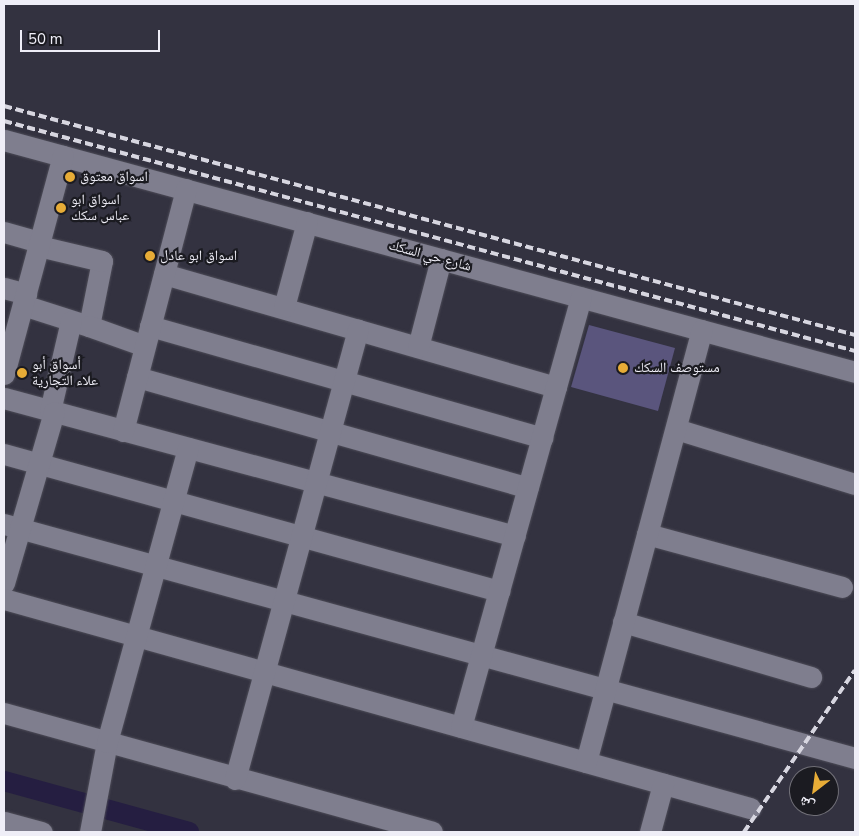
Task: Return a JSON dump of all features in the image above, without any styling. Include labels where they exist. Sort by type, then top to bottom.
[{"type":"street","name":"شارع حي السكك","points":[[4,140],[855,372]]},
{"type":"street","points":[[5,365],[63,156]]},
{"type":"street","points":[[123,431],[186,189]]},
{"type":"street","points":[[284,307],[307,222]]},
{"type":"street","points":[[4,232],[39,244],[102,261],[52,411],[39,464],[12,526],[4,583]]},
{"type":"street","points":[[418,347],[440,259]]},
{"type":"street","points":[[164,274],[284,307],[556,387]]},
{"type":"street","points":[[4,288],[80,324],[148,336],[344,382],[542,438]]},
{"type":"street","points":[[461,727],[581,297]]},
{"type":"street","points":[[236,779],[358,330]]},
{"type":"street","points":[[586,762],[702,330]]},
{"type":"street","points":[[137,376],[528,488]]},
{"type":"street","points":[[4,398],[515,536]]},
{"type":"street","points":[[676,429],[855,484]]},
{"type":"street","points":[[90,830],[106,750],[188,448]]},
{"type":"street","points":[[4,454],[499,591]]},
{"type":"street","points":[[12,526],[855,758]]},
{"type":"street","points":[[647,534],[842,587]]},
{"type":"street","points":[[4,599],[750,808]]},
{"type":"street","points":[[623,622],[810,677]]},
{"type":"street","points":[[4,713],[106,750],[236,779],[432,832]]},
{"type":"street","points":[[650,832],[663,784]]},
{"type":"street","points":[[4,822],[42,832]]},
{"type":"building","name":"مستوصف السكك","points":[[589,325],[675,348],[658,411],[571,387]]},
{"type":"waterway","points":[[4,781],[189,832]]},
{"type":"railway","points":[[4,106],[855,335]]},
{"type":"railway","points":[[4,121],[855,351]]},
{"type":"railway","points":[[744,832],[855,670]]},
{"type":"place","name":"اسواق معتوق","points":[[70,177]]},
{"type":"place","name":"اسواق ابو عباس سكك","points":[[61,208]]},
{"type":"place","name":"اسواق ابو عادل","points":[[150,256]]},
{"type":"place","name":"مستوصف السكك","points":[[623,368]]},
{"type":"place","name":"أسواق أبو علاء التجارية","points":[[22,373]]}]
